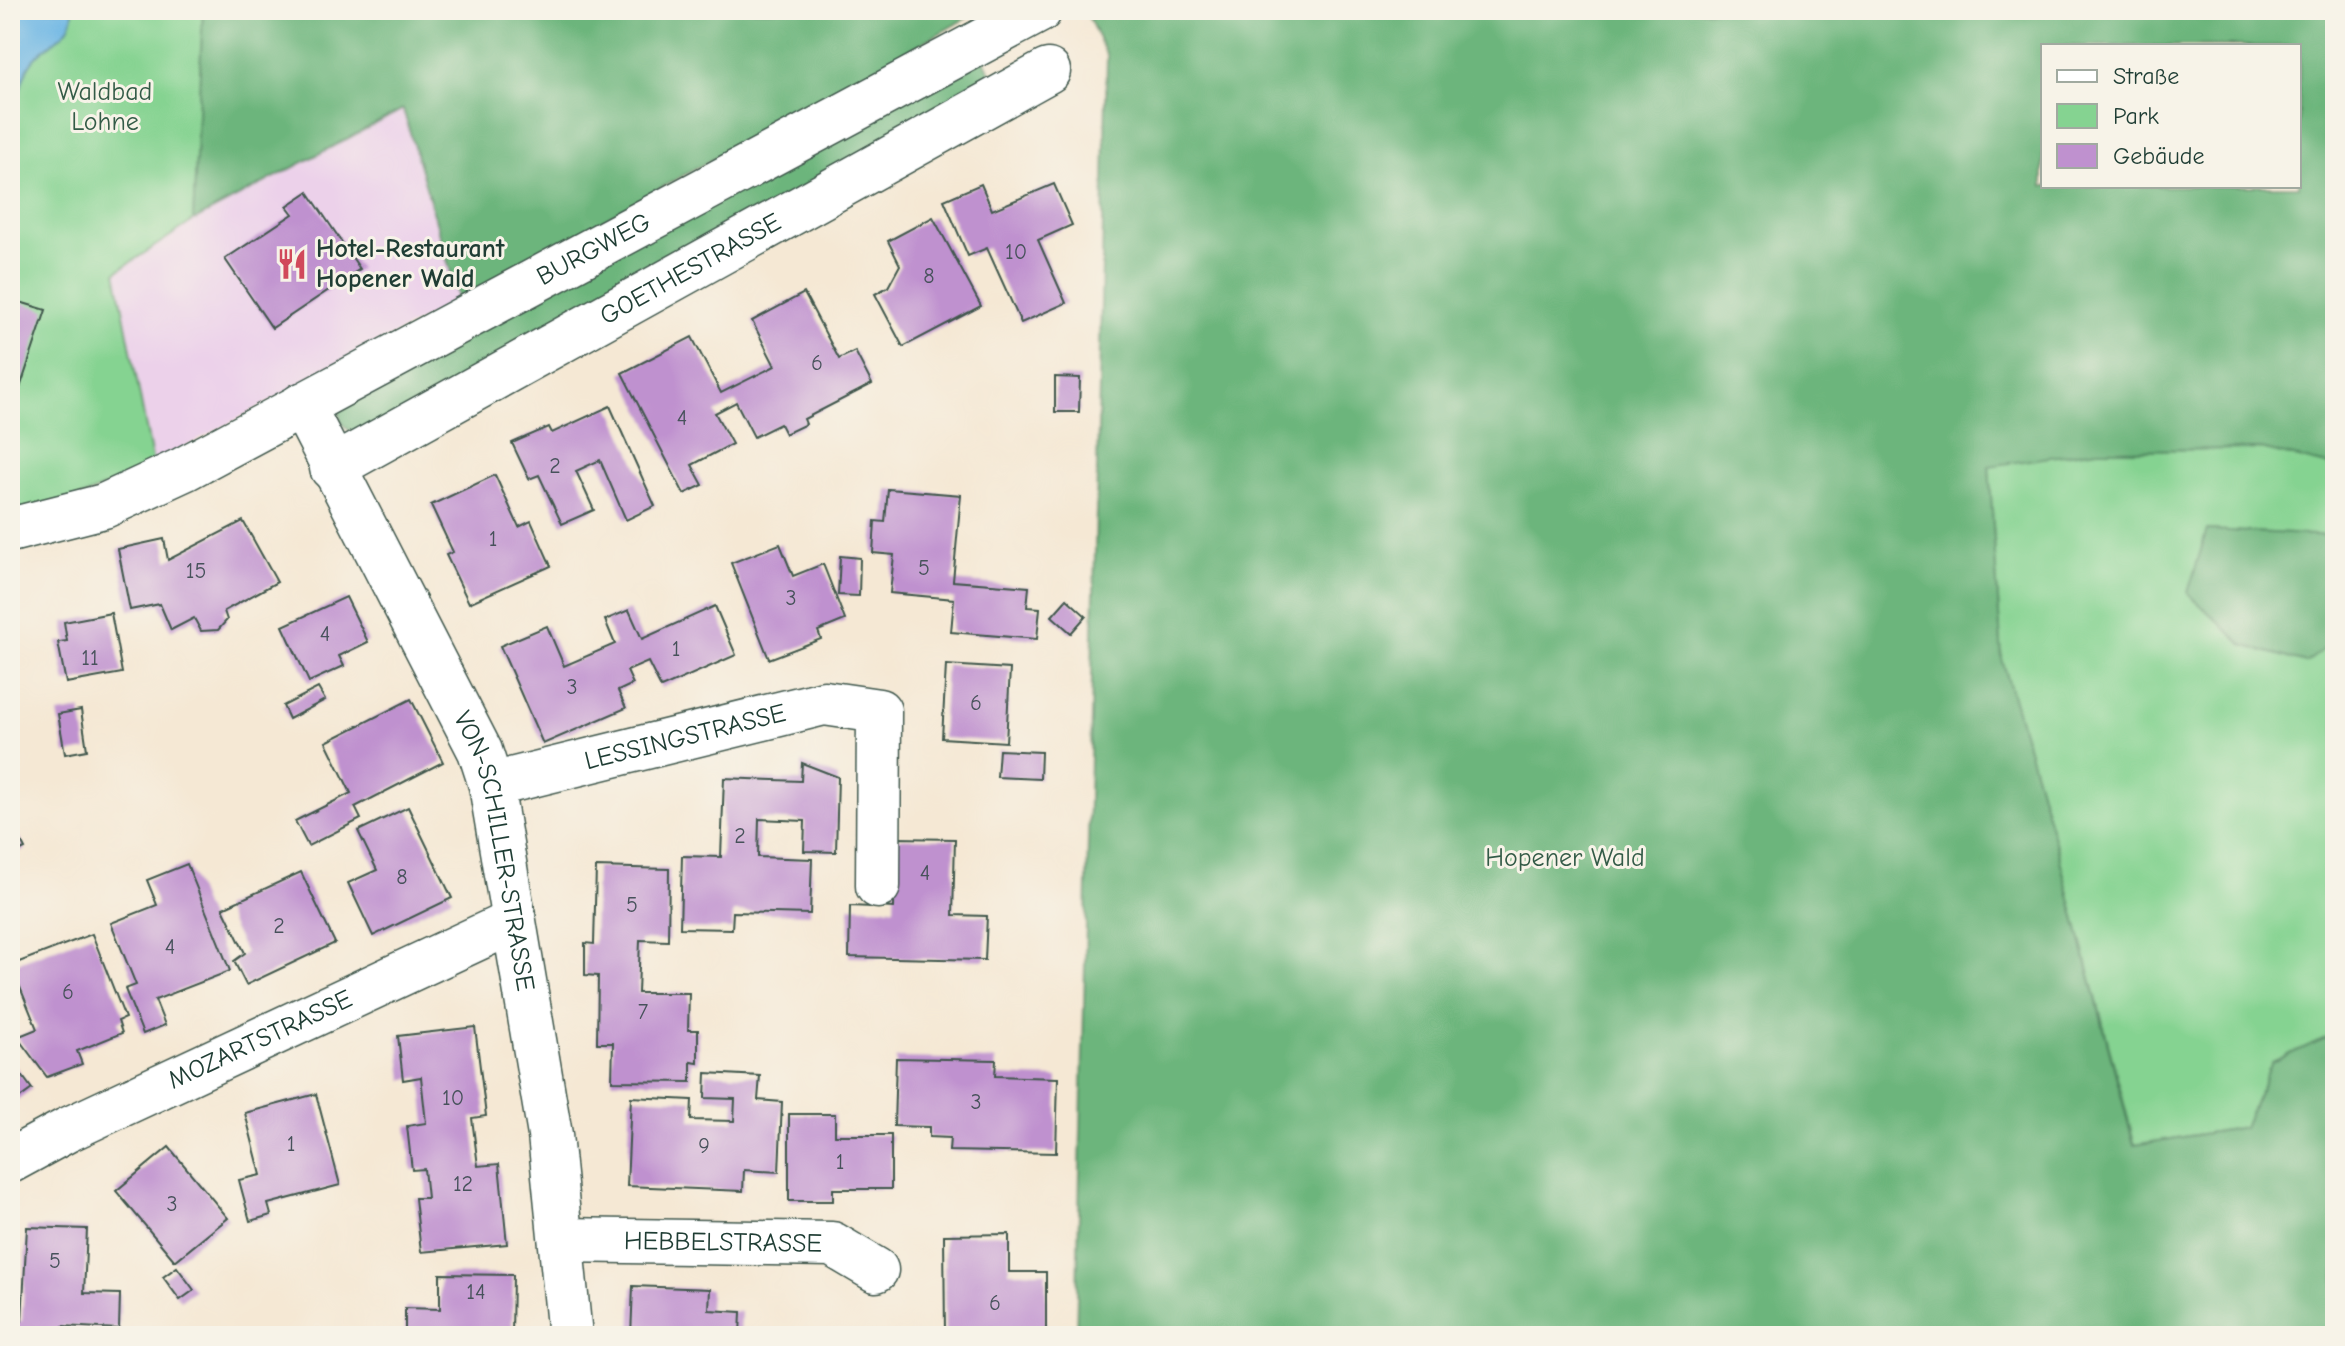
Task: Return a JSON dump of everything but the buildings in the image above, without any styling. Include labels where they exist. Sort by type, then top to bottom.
[{"type":"street","name":"BURGWEG","points":[[10,530],[104,506],[184,469],[1040,10]]},
{"type":"street","name":"GOETHESTRASSE","points":[[332,468],[1048,71]]},
{"type":"street","name":"VON-SCHILLER-STRASSE","points":[[302,405],[480,751],[491,785],[550,1135],[570,1336]]},
{"type":"street","name":"LESSINGSTRASSE","points":[[491,785],[824,703],[879,711],[878,886]]},
{"type":"street","name":"MOZARTSTRASSE","points":[[10,1161],[67,1130],[512,922]]},
{"type":"street","name":"HEBBELSTRASSE","points":[[561,1240],[832,1244],[876,1270]]},
{"type":"shaded area","points":[[403,108],[459,300],[153,464],[115,271],[193,221]]},
{"type":"green space","name":"Waldbad Lohne","points":[[10,10],[203,10],[193,221],[116,272],[153,464],[76,500],[10,517]]},
{"type":"green space","points":[[203,10],[981,10],[459,300],[403,109],[193,221]]},
{"type":"green space","name":"Hopener Wald","points":[[1085,10],[2335,10],[2335,467],[2261,449],[2097,450],[1989,466],[2002,659],[2059,856],[2134,1145],[2244,1127],[2272,1062],[2335,1034],[2335,1336],[1076,1336],[1107,56]]},
{"type":"green space","points":[[979,51],[998,85],[359,435],[347,429],[341,421],[339,398]]},
{"type":"green space","points":[[2261,449],[2335,467],[2335,536],[2208,530],[2188,593],[2243,645],[2305,663],[2335,640],[2335,1034],[2272,1062],[2244,1127],[2135,1145],[2059,856],[2002,659],[1989,465],[2097,450]]},
{"type":"green space","points":[[2207,530],[2335,536],[2335,640],[2306,663],[2243,645],[2188,593]]},
{"type":"water","points":[[10,10],[73,10],[69,27],[37,55],[27,70],[10,131]]},
{"type":"place","name":"Hotel-Restaurant Hopener Wald","points":[[292,264]]}]
